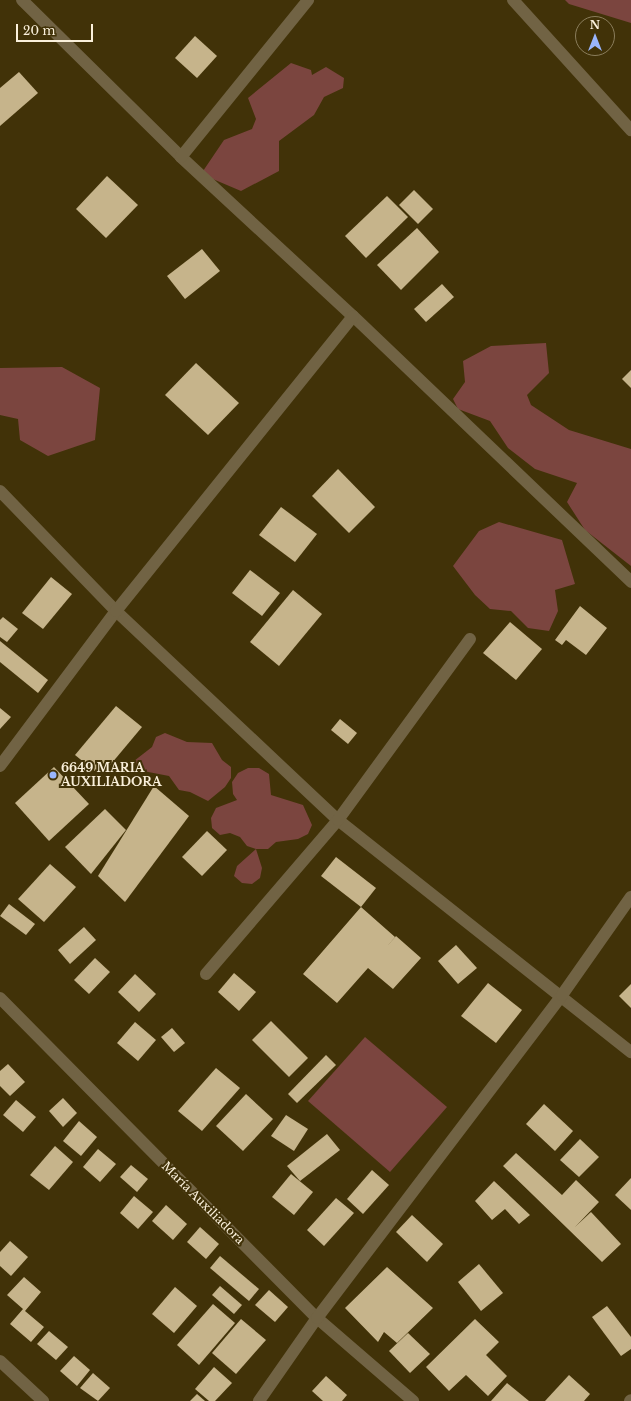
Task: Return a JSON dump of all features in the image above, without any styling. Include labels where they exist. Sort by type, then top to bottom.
[{"type":"street","points":[[22,0],[181,157],[353,316],[631,582]]},
{"type":"street","points":[[181,157],[308,0]]},
{"type":"street","points":[[513,0],[631,130]]},
{"type":"street","points":[[0,766],[116,611],[353,316]]},
{"type":"street","points":[[0,491],[116,611],[338,820],[562,995],[631,1052]]},
{"type":"street","points":[[206,974],[338,820],[470,639]]},
{"type":"street","points":[[259,1401],[317,1318],[562,995],[631,897]]},
{"type":"street","name":"María Auxiliadora","points":[[0,998],[317,1318],[413,1401]]},
{"type":"street","points":[[0,1361],[43,1401]]},
{"type":"shaded area","points":[[565,0],[631,0],[631,23],[615,18],[615,16],[608,16],[569,4]]},
{"type":"shaded area","points":[[291,63],[311,70],[312,75],[326,67],[344,78],[343,88],[324,97],[314,115],[279,141],[279,171],[241,191],[201,174],[224,140],[252,129],[256,119],[248,98]]},
{"type":"shaded area","points":[[546,343],[549,373],[527,395],[531,405],[569,430],[631,449],[631,566],[585,530],[567,502],[577,483],[535,469],[508,448],[490,421],[458,409],[453,399],[465,382],[463,361],[491,346]]},
{"type":"shaded area","points":[[62,367],[100,388],[95,440],[48,456],[20,440],[18,419],[0,415],[0,368]]},
{"type":"shaded area","points":[[499,522],[562,540],[575,584],[555,590],[558,611],[549,631],[528,628],[511,611],[490,609],[475,595],[453,566],[479,531]]},
{"type":"shaded area","points":[[165,733],[187,742],[212,743],[222,760],[231,767],[231,778],[225,787],[208,801],[190,792],[179,790],[169,776],[138,770],[134,761],[152,747],[156,737]]},
{"type":"shaded area","points":[[248,768],[259,768],[269,774],[271,795],[303,805],[312,825],[308,834],[298,839],[276,842],[268,849],[256,849],[247,846],[240,837],[230,833],[220,835],[212,828],[211,818],[216,808],[237,800],[233,794],[232,782],[238,773]]},
{"type":"shaded area","points":[[256,849],[262,868],[260,878],[252,884],[242,883],[234,876],[237,866]]},
{"type":"shaded area","points":[[365,1037],[447,1107],[390,1172],[308,1101]]},
{"type":"building","points":[[195,36],[217,56],[197,78],[175,58]]},
{"type":"building","points":[[19,72],[38,93],[0,126],[0,88]]},
{"type":"building","points":[[107,176],[138,205],[106,238],[76,209]]},
{"type":"building","points":[[414,190],[433,209],[418,224],[399,205]]},
{"type":"building","points":[[387,196],[408,217],[366,258],[345,236]]},
{"type":"building","points":[[417,228],[439,252],[401,290],[377,265]]},
{"type":"building","points":[[202,249],[220,271],[185,299],[167,276]]},
{"type":"building","points":[[442,284],[454,297],[426,322],[414,309]]},
{"type":"building","points":[[196,363],[239,403],[208,435],[165,395]]},
{"type":"building","points":[[631,370],[631,388],[622,379]]},
{"type":"building","points":[[338,469],[375,507],[349,533],[312,496]]},
{"type":"building","points":[[281,507],[317,534],[295,562],[259,535]]},
{"type":"building","points":[[250,570],[280,593],[262,616],[232,593]]},
{"type":"building","points":[[51,577],[72,594],[43,629],[22,613]]},
{"type":"building","points":[[293,590],[322,614],[279,666],[250,642]]},
{"type":"building","points":[[580,606],[607,628],[586,655],[566,640],[562,645],[555,640]]},
{"type":"building","points":[[3,617],[18,629],[7,642],[0,637],[0,620]]},
{"type":"building","points":[[510,622],[542,649],[516,680],[483,653]]},
{"type":"building","points":[[0,641],[48,680],[38,693],[0,662]]},
{"type":"building","points":[[116,706],[142,727],[101,776],[75,755]]},
{"type":"building","points":[[0,708],[11,717],[0,729]]},
{"type":"building","points":[[340,719],[357,733],[348,744],[331,730]]},
{"type":"building","points":[[54,767],[89,804],[49,841],[15,803]]},
{"type":"building","points":[[154,786],[189,816],[125,902],[98,876]]},
{"type":"building","points":[[105,809],[126,830],[91,874],[65,847]]},
{"type":"building","points":[[207,831],[227,850],[202,876],[182,857]]},
{"type":"building","points":[[336,857],[376,888],[361,907],[321,876]]},
{"type":"building","points":[[50,864],[76,887],[44,922],[18,899]]},
{"type":"building","points":[[9,904],[35,924],[26,935],[0,916]]},
{"type":"building","points":[[361,907],[395,937],[384,950],[396,936],[421,958],[393,989],[368,968],[337,1003],[303,974]]},
{"type":"building","points":[[84,927],[96,940],[70,964],[58,950]]},
{"type":"building","points":[[456,945],[477,968],[458,984],[438,961]]},
{"type":"building","points":[[95,958],[110,972],[89,994],[74,980]]},
{"type":"building","points":[[234,973],[256,992],[239,1011],[218,992]]},
{"type":"building","points":[[135,974],[156,994],[139,1012],[118,992]]},
{"type":"building","points":[[488,983],[522,1010],[496,1043],[461,1016]]},
{"type":"building","points":[[631,984],[631,1008],[619,996]]},
{"type":"building","points":[[271,1021],[308,1058],[289,1077],[252,1040]]},
{"type":"building","points":[[135,1022],[156,1040],[138,1061],[117,1043]]},
{"type":"building","points":[[172,1028],[185,1043],[174,1052],[161,1037]]},
{"type":"building","points":[[326,1055],[336,1065],[297,1103],[288,1094]]},
{"type":"building","points":[[8,1064],[25,1082],[10,1096],[0,1086],[0,1071]]},
{"type":"building","points":[[216,1068],[240,1088],[202,1131],[178,1111]]},
{"type":"building","points":[[246,1094],[273,1119],[243,1151],[216,1126]]},
{"type":"building","points":[[63,1098],[77,1113],[63,1127],[49,1111]]},
{"type":"building","points":[[16,1100],[36,1117],[23,1132],[3,1115]]},
{"type":"building","points":[[544,1104],[573,1131],[555,1151],[526,1124]]},
{"type":"building","points":[[286,1115],[308,1129],[294,1151],[271,1136]]},
{"type":"building","points":[[79,1121],[97,1137],[81,1156],[63,1141]]},
{"type":"building","points":[[327,1134],[340,1150],[300,1181],[287,1166]]},
{"type":"building","points":[[580,1139],[599,1157],[579,1177],[560,1160]]},
{"type":"building","points":[[55,1146],[73,1162],[49,1190],[30,1175]]},
{"type":"building","points":[[98,1149],[116,1164],[100,1182],[83,1167]]},
{"type":"building","points":[[516,1153],[562,1195],[576,1180],[599,1202],[575,1227],[591,1212],[621,1244],[602,1262],[503,1166]]},
{"type":"building","points":[[131,1165],[148,1179],[137,1192],[120,1177]]},
{"type":"building","points":[[372,1170],[389,1185],[363,1214],[347,1199]]},
{"type":"building","points":[[291,1174],[313,1192],[294,1215],[272,1197]]},
{"type":"building","points":[[631,1178],[631,1210],[615,1195]]},
{"type":"building","points":[[494,1181],[530,1215],[519,1224],[505,1209],[492,1220],[475,1201]]},
{"type":"building","points":[[134,1196],[153,1212],[138,1229],[120,1213]]},
{"type":"building","points":[[336,1198],[354,1213],[324,1246],[307,1230]]},
{"type":"building","points":[[166,1205],[187,1224],[173,1240],[152,1221]]},
{"type":"building","points":[[412,1215],[443,1244],[427,1262],[396,1232]]},
{"type":"building","points":[[200,1227],[219,1244],[206,1259],[187,1242]]},
{"type":"building","points":[[10,1241],[28,1257],[11,1276],[0,1266],[0,1252]]},
{"type":"building","points":[[220,1256],[259,1289],[249,1301],[210,1268]]},
{"type":"building","points":[[479,1264],[503,1293],[481,1311],[458,1282]]},
{"type":"building","points":[[387,1267],[433,1308],[397,1343],[384,1332],[378,1342],[345,1308]]},
{"type":"building","points":[[24,1277],[41,1292],[25,1311],[44,1327],[31,1342],[10,1324],[23,1309],[7,1295]]},
{"type":"building","points":[[220,1286],[242,1305],[234,1314],[212,1295]]},
{"type":"building","points":[[175,1287],[197,1306],[174,1333],[152,1314]]},
{"type":"building","points":[[269,1290],[288,1307],[275,1322],[255,1305]]},
{"type":"building","points":[[213,1304],[235,1323],[199,1365],[177,1345]]},
{"type":"building","points":[[607,1306],[631,1337],[631,1349],[621,1356],[592,1317]]},
{"type":"building","points":[[241,1319],[266,1340],[236,1374],[212,1353]]},
{"type":"building","points":[[475,1319],[499,1342],[486,1355],[507,1376],[488,1396],[466,1375],[449,1391],[426,1367]]},
{"type":"building","points":[[49,1331],[68,1347],[56,1360],[37,1344]]},
{"type":"building","points":[[408,1333],[430,1354],[410,1373],[389,1351]]},
{"type":"building","points":[[74,1356],[90,1370],[77,1386],[60,1371]]},
{"type":"building","points":[[214,1367],[232,1383],[215,1401],[209,1401],[195,1389]]},
{"type":"building","points":[[93,1373],[110,1388],[98,1401],[80,1388]]},
{"type":"building","points":[[569,1375],[590,1394],[584,1401],[545,1401]]},
{"type":"building","points":[[326,1376],[347,1395],[342,1401],[323,1401],[312,1391]]},
{"type":"building","points":[[507,1383],[529,1401],[491,1401]]},
{"type":"building","points":[[197,1394],[205,1401],[190,1401]]},
{"type":"place","name":"6649 MARIA AUXILIADORA","points":[[53,775]]}]
